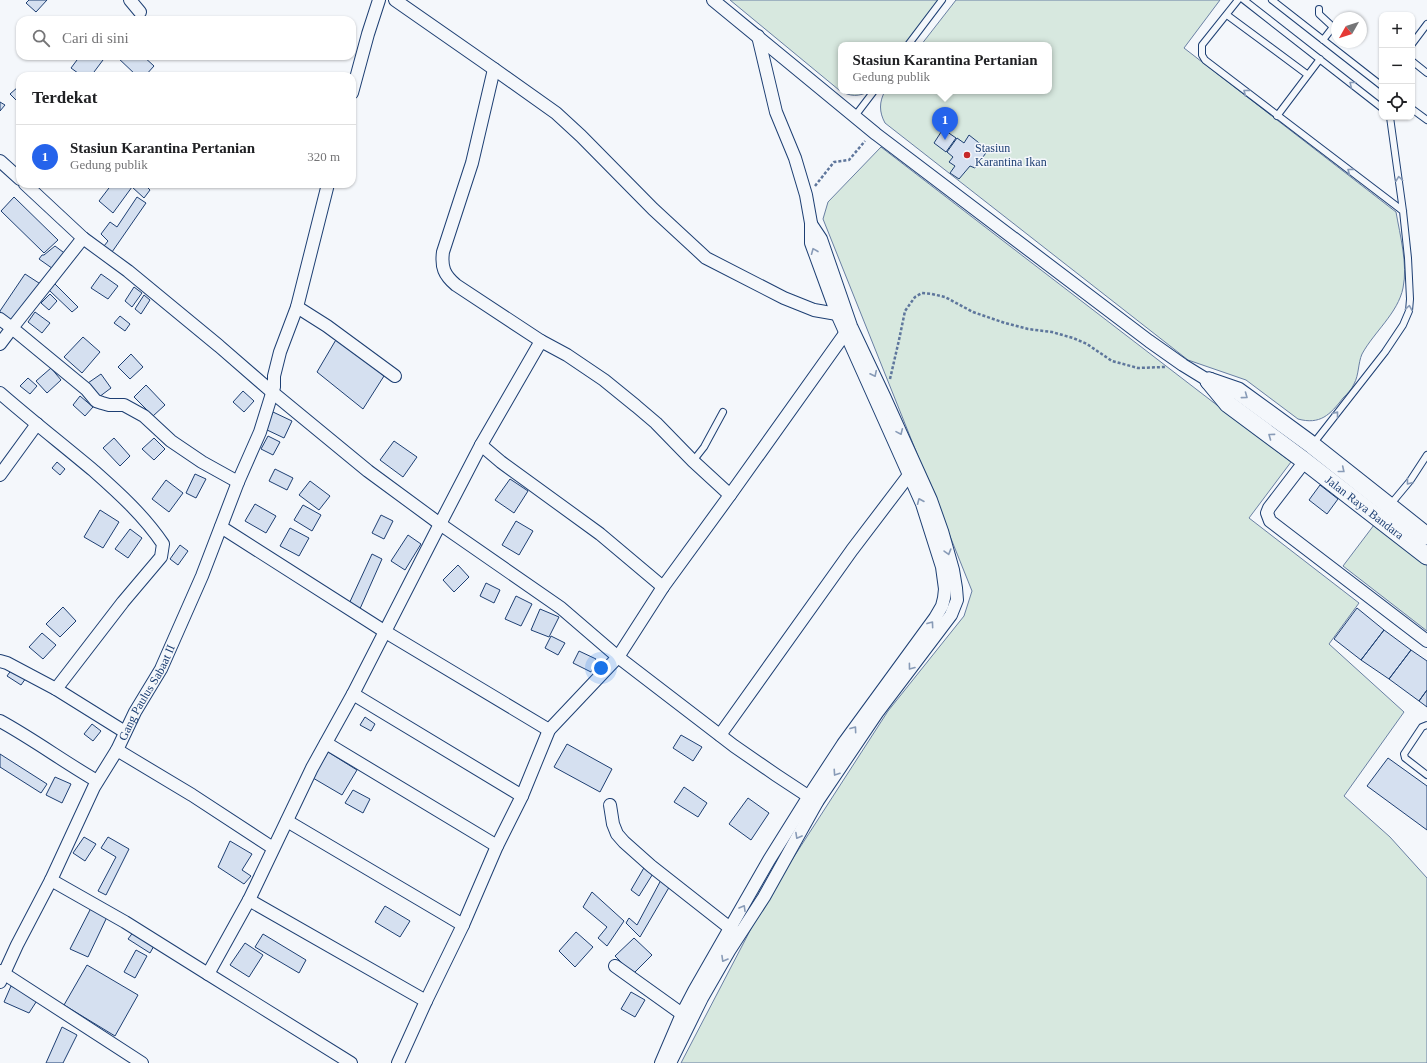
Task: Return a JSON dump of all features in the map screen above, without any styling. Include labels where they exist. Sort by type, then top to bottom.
[{"type":"main road","points":[[1209,381],[1228,404],[1307,455]]},
{"type":"main road","name":"Jalan Raya Bandara","points":[[1307,455],[1389,507],[1427,536]]},
{"type":"main road","name":"Jalan Raya Bandara","points":[[1307,455],[1427,556]]},
{"type":"street","points":[[130,0],[140,12]]},
{"type":"street","points":[[356,78],[379,0]]},
{"type":"street","points":[[395,0],[556,113],[581,136],[653,209],[706,258],[784,298],[814,310],[842,314]]},
{"type":"street","points":[[713,0],[879,136],[1149,341],[1183,366],[1209,381]]},
{"type":"street","points":[[661,1063],[682,1014],[734,932],[813,799],[843,744],[935,618],[942,606],[945,589],[942,567],[922,504],[811,243],[806,195],[795,158],[776,112],[758,36]]},
{"type":"street","points":[[494,69],[472,163],[443,252],[442,262],[446,274],[456,285],[541,341],[567,355],[614,389],[656,423],[692,462],[730,495]]},
{"type":"street","points":[[0,161],[16,175]]},
{"type":"street","points":[[29,188],[83,238],[128,271],[368,471],[440,524],[561,608],[618,657],[720,735],[776,775],[813,799]]},
{"type":"street","name":"Gang Paulus Sabaat II","points":[[1,976],[51,880],[97,781],[117,750],[144,697],[161,669],[187,613],[238,482],[260,432],[272,392],[280,352],[297,307],[327,188]]},
{"type":"street","points":[[0,344],[83,238]]},
{"type":"street","points":[[297,307],[342,337],[395,376]]},
{"type":"street","points":[[0,318],[62,369],[96,400],[108,405],[124,404],[144,416],[171,441],[202,462],[238,482]]},
{"type":"street","points":[[813,799],[951,615],[957,600],[954,570],[931,500],[884,396],[848,330]]},
{"type":"street","points":[[398,1063],[463,925],[497,846],[522,796],[549,730],[618,657],[663,587],[848,330]]},
{"type":"street","points":[[208,974],[249,900],[312,768],[353,694],[384,631],[481,445],[541,341]]},
{"type":"street","points":[[0,393],[54,437],[133,507],[153,529],[163,544],[162,552],[158,561],[123,602],[56,689]]},
{"type":"street","points":[[0,475],[37,424]]},
{"type":"street","points":[[481,445],[600,534],[663,587]]},
{"type":"street","points":[[1307,455],[1269,508],[1267,513],[1270,521],[1427,641]]},
{"type":"street","points":[[720,735],[852,550],[909,475]]},
{"type":"street","points":[[221,527],[384,631],[549,730]]},
{"type":"street","points":[[0,661],[6,662],[56,689],[125,732]]},
{"type":"street","points":[[353,694],[522,796]]},
{"type":"street","points":[[0,721],[97,781]]},
{"type":"street","points":[[326,743],[497,846]]},
{"type":"street","points":[[117,750],[192,795],[273,848]]},
{"type":"street","points":[[610,805],[613,824],[624,842],[651,866],[734,932]]},
{"type":"street","points":[[287,821],[463,925]]},
{"type":"street","points":[[51,880],[125,922],[351,1063]]},
{"type":"street","points":[[249,900],[426,1001]]},
{"type":"street","points":[[670,1063],[734,932]]},
{"type":"street","points":[[615,966],[682,1014]]},
{"type":"street","points":[[1,976],[142,1063]]},
{"type":"lane","points":[[910,42],[942,0]]},
{"type":"lane","points":[[1238,0],[1202,45],[1202,55],[1205,60],[1225,77],[1403,211]]},
{"type":"lane","points":[[1244,0],[1379,106]]},
{"type":"lane","points":[[1272,0],[1281,3],[1323,40],[1381,84]]},
{"type":"lane","points":[[1319,9],[1319,14],[1331,24]]},
{"type":"lane","points":[[1227,15],[1308,75]]},
{"type":"lane","points":[[1415,40],[1427,24]]},
{"type":"lane","points":[[1323,40],[1331,32]]},
{"type":"lane","points":[[1277,116],[1320,59]]},
{"type":"lane","points":[[1415,63],[1427,73]]},
{"type":"lane","points":[[855,116],[872,94]]},
{"type":"lane","points":[[1415,111],[1427,120]]},
{"type":"lane","points":[[1307,455],[1385,352],[1403,325],[1409,311],[1410,300],[1403,211],[1390,120]]},
{"type":"lane","points":[[692,462],[704,447],[723,412]]},
{"type":"lane","points":[[1389,507],[1410,481],[1427,455]]},
{"type":"lane","points":[[1427,725],[1422,727],[1404,754],[1405,758],[1427,775]]},
{"type":"path","points":[[806,195],[822,179],[834,162],[849,160],[864,141],[879,136]]},
{"type":"path","points":[[884,396],[894,361],[905,311],[915,297],[922,293],[945,297],[973,312],[1005,323],[1028,329],[1052,332],[1073,338],[1087,344],[1112,361],[1138,368],[1183,366]]},
{"type":"shaded area","points":[[730,0],[940,0],[908,42],[838,42],[838,89]]},
{"type":"shaded area","points":[[956,0],[1220,0],[1184,48],[1396,212],[1405,270],[1403,288],[1396,306],[1362,354],[1357,377],[1352,388],[1329,414],[1312,421],[1306,421],[1298,419],[1246,380],[1188,360],[885,123],[880,107],[884,94],[1052,94],[1052,42],[923,42]]},
{"type":"shaded area","points":[[881,147],[1291,462],[1249,518],[1359,603],[1329,644],[1404,712],[1344,796],[1390,837],[1427,878],[1427,1063],[681,1063],[766,900],[888,711],[964,616],[972,591],[823,219],[828,202]]},
{"type":"shaded area","points":[[1374,525],[1427,565],[1427,631],[1343,566]]},
{"type":"building","points":[[29,0],[47,0],[36,12],[26,3]]},
{"type":"building","points":[[77,60],[103,60],[94,72],[76,72],[71,68]]},
{"type":"building","points":[[120,60],[147,60],[154,66],[149,72],[133,72]]},
{"type":"building","points":[[16,89],[16,100],[10,94]]},
{"type":"building","points":[[0,102],[5,105],[0,111]]},
{"type":"building","points":[[943,129],[956,138],[946,152],[934,143]]},
{"type":"building","name":"Stasiun Karantina Ikan","points":[[969,135],[988,150],[975,168],[970,166],[959,179],[950,173],[955,166],[949,162],[953,157],[947,152],[957,138],[964,143]]},
{"type":"building","points":[[109,188],[131,188],[113,213],[99,201]]},
{"type":"building","points":[[133,188],[148,188],[150,190],[144,198]]},
{"type":"building","points":[[14,197],[58,240],[44,253],[1,211]]},
{"type":"building","points":[[137,197],[146,203],[112,252],[104,246],[108,241],[101,234],[110,222],[117,227]]},
{"type":"building","points":[[55,246],[67,255],[56,271],[39,259],[42,255]]},
{"type":"building","points":[[25,274],[42,285],[13,325],[0,316],[0,311]]},
{"type":"building","points":[[101,274],[118,286],[108,299],[91,288]]},
{"type":"building","points":[[54,283],[78,307],[72,312],[49,290]]},
{"type":"building","points":[[134,287],[142,293],[132,307],[125,301]]},
{"type":"building","points":[[50,294],[57,301],[49,310],[41,303]]},
{"type":"building","points":[[144,295],[150,300],[141,314],[135,309]]},
{"type":"building","points":[[35,312],[50,323],[42,333],[28,322]]},
{"type":"building","points":[[120,316],[130,324],[125,331],[114,323]]},
{"type":"building","points":[[83,337],[100,352],[82,373],[64,357]]},
{"type":"building","points":[[337,338],[384,376],[363,409],[317,372]]},
{"type":"building","points":[[131,354],[143,367],[130,379],[118,367]]},
{"type":"building","points":[[51,368],[61,380],[47,393],[36,381]]},
{"type":"building","points":[[101,374],[111,388],[99,397],[88,383]]},
{"type":"building","points":[[28,378],[37,386],[30,394],[20,386]]},
{"type":"building","points":[[146,385],[165,405],[153,416],[134,397]]},
{"type":"building","points":[[243,391],[254,401],[244,412],[233,402]]},
{"type":"building","points":[[80,396],[93,407],[85,416],[73,405]]},
{"type":"building","points":[[273,412],[292,421],[284,438],[265,429]]},
{"type":"building","points":[[268,436],[280,442],[273,455],[261,449]]},
{"type":"building","points":[[114,438],[130,456],[120,466],[103,448]]},
{"type":"building","points":[[154,438],[165,449],[154,460],[142,449]]},
{"type":"building","points":[[394,441],[417,457],[403,477],[380,460]]},
{"type":"building","points":[[57,462],[65,469],[60,475],[52,468]]},
{"type":"building","points":[[275,469],[293,478],[287,490],[269,481]]},
{"type":"building","points":[[195,474],[206,479],[196,498],[186,493]]},
{"type":"building","points":[[510,479],[528,491],[514,513],[495,500]]},
{"type":"building","points":[[166,480],[183,493],[169,512],[152,499]]},
{"type":"building","points":[[310,481],[330,496],[319,510],[299,495]]},
{"type":"building","points":[[1320,485],[1338,499],[1327,514],[1309,500]]},
{"type":"building","points":[[255,504],[276,516],[266,533],[245,521]]},
{"type":"building","points":[[303,505],[321,515],[312,531],[294,520]]},
{"type":"building","points":[[100,510],[119,522],[103,548],[84,537]]},
{"type":"building","points":[[381,515],[393,521],[384,539],[372,533]]},
{"type":"building","points":[[516,521],[533,531],[519,555],[502,545]]},
{"type":"building","points":[[290,528],[309,538],[299,556],[280,546]]},
{"type":"building","points":[[130,529],[142,538],[128,558],[115,549]]},
{"type":"building","points":[[408,535],[421,544],[405,570],[391,561]]},
{"type":"building","points":[[180,545],[188,551],[178,565],[170,559]]},
{"type":"building","points":[[372,554],[382,559],[359,611],[348,606]]},
{"type":"building","points":[[458,565],[469,577],[454,592],[443,580]]},
{"type":"building","points":[[486,583],[500,590],[494,603],[480,596]]},
{"type":"building","points":[[516,596],[532,604],[521,626],[505,619]]},
{"type":"building","points":[[63,607],[76,621],[60,637],[46,624]]},
{"type":"building","points":[[1357,608],[1384,630],[1361,660],[1334,639]]},
{"type":"building","points":[[540,609],[559,617],[549,637],[531,630]]},
{"type":"building","points":[[1384,630],[1411,650],[1389,679],[1361,660]]},
{"type":"building","points":[[42,633],[56,645],[43,659],[29,647]]},
{"type":"building","points":[[551,636],[565,643],[558,655],[545,648]]},
{"type":"building","points":[[1411,650],[1427,661],[1427,690],[1419,701],[1389,679]]},
{"type":"building","points":[[579,651],[596,659],[591,672],[573,663]]},
{"type":"building","points":[[12,669],[26,678],[21,685],[7,676]]},
{"type":"building","points":[[1427,690],[1427,707],[1419,701]]},
{"type":"building","points":[[365,717],[375,724],[371,731],[360,725]]},
{"type":"building","points":[[92,724],[101,731],[93,741],[84,734]]},
{"type":"building","points":[[681,735],[702,747],[693,761],[673,748]]},
{"type":"building","points":[[567,744],[612,769],[600,792],[554,767]]},
{"type":"building","points":[[328,752],[357,770],[342,795],[313,778]]},
{"type":"building","points":[[0,754],[47,784],[41,793],[0,767]]},
{"type":"building","points":[[1388,758],[1427,786],[1427,830],[1367,786]]},
{"type":"building","points":[[55,777],[71,784],[62,803],[46,795]]},
{"type":"building","points":[[684,787],[707,803],[698,817],[674,802]]},
{"type":"building","points":[[353,790],[370,799],[363,813],[345,803]]},
{"type":"building","points":[[748,798],[769,813],[751,840],[729,824]]},
{"type":"building","points":[[84,837],[96,844],[85,861],[73,853]]},
{"type":"building","points":[[108,837],[129,849],[106,895],[98,891],[116,857],[101,848]]},
{"type":"building","points":[[230,841],[252,854],[242,870],[251,876],[244,884],[218,867]]},
{"type":"building","points":[[645,866],[654,872],[639,896],[631,890]]},
{"type":"building","points":[[661,880],[671,884],[640,937],[626,923],[629,918],[637,925]]},
{"type":"building","points":[[592,892],[624,921],[607,946],[598,938],[607,927],[583,907]]},
{"type":"building","points":[[385,906],[410,921],[400,937],[375,922]]},
{"type":"building","points":[[91,908],[107,917],[88,957],[70,949]]},
{"type":"building","points":[[134,931],[155,944],[150,953],[128,939]]},
{"type":"building","points":[[576,932],[593,947],[575,967],[559,951]]},
{"type":"building","points":[[263,934],[306,960],[299,973],[255,947]]},
{"type":"building","points":[[634,938],[652,955],[633,974],[615,956]]},
{"type":"building","points":[[245,943],[263,955],[249,977],[230,965]]},
{"type":"building","points":[[136,950],[147,956],[135,978],[124,972]]},
{"type":"building","points":[[87,965],[138,995],[115,1036],[64,1005]]},
{"type":"building","points":[[11,986],[38,999],[29,1013],[4,1002]]},
{"type":"building","points":[[631,992],[645,1000],[635,1017],[621,1009]]},
{"type":"building","points":[[62,1027],[77,1035],[63,1063],[46,1063]]},
{"type":"place","name":"Stasiun Karantina Pertanian","points":[[945,140]]},
{"type":"place","name":"Stasiun Karantina Ikan","points":[[967,155]]}]
